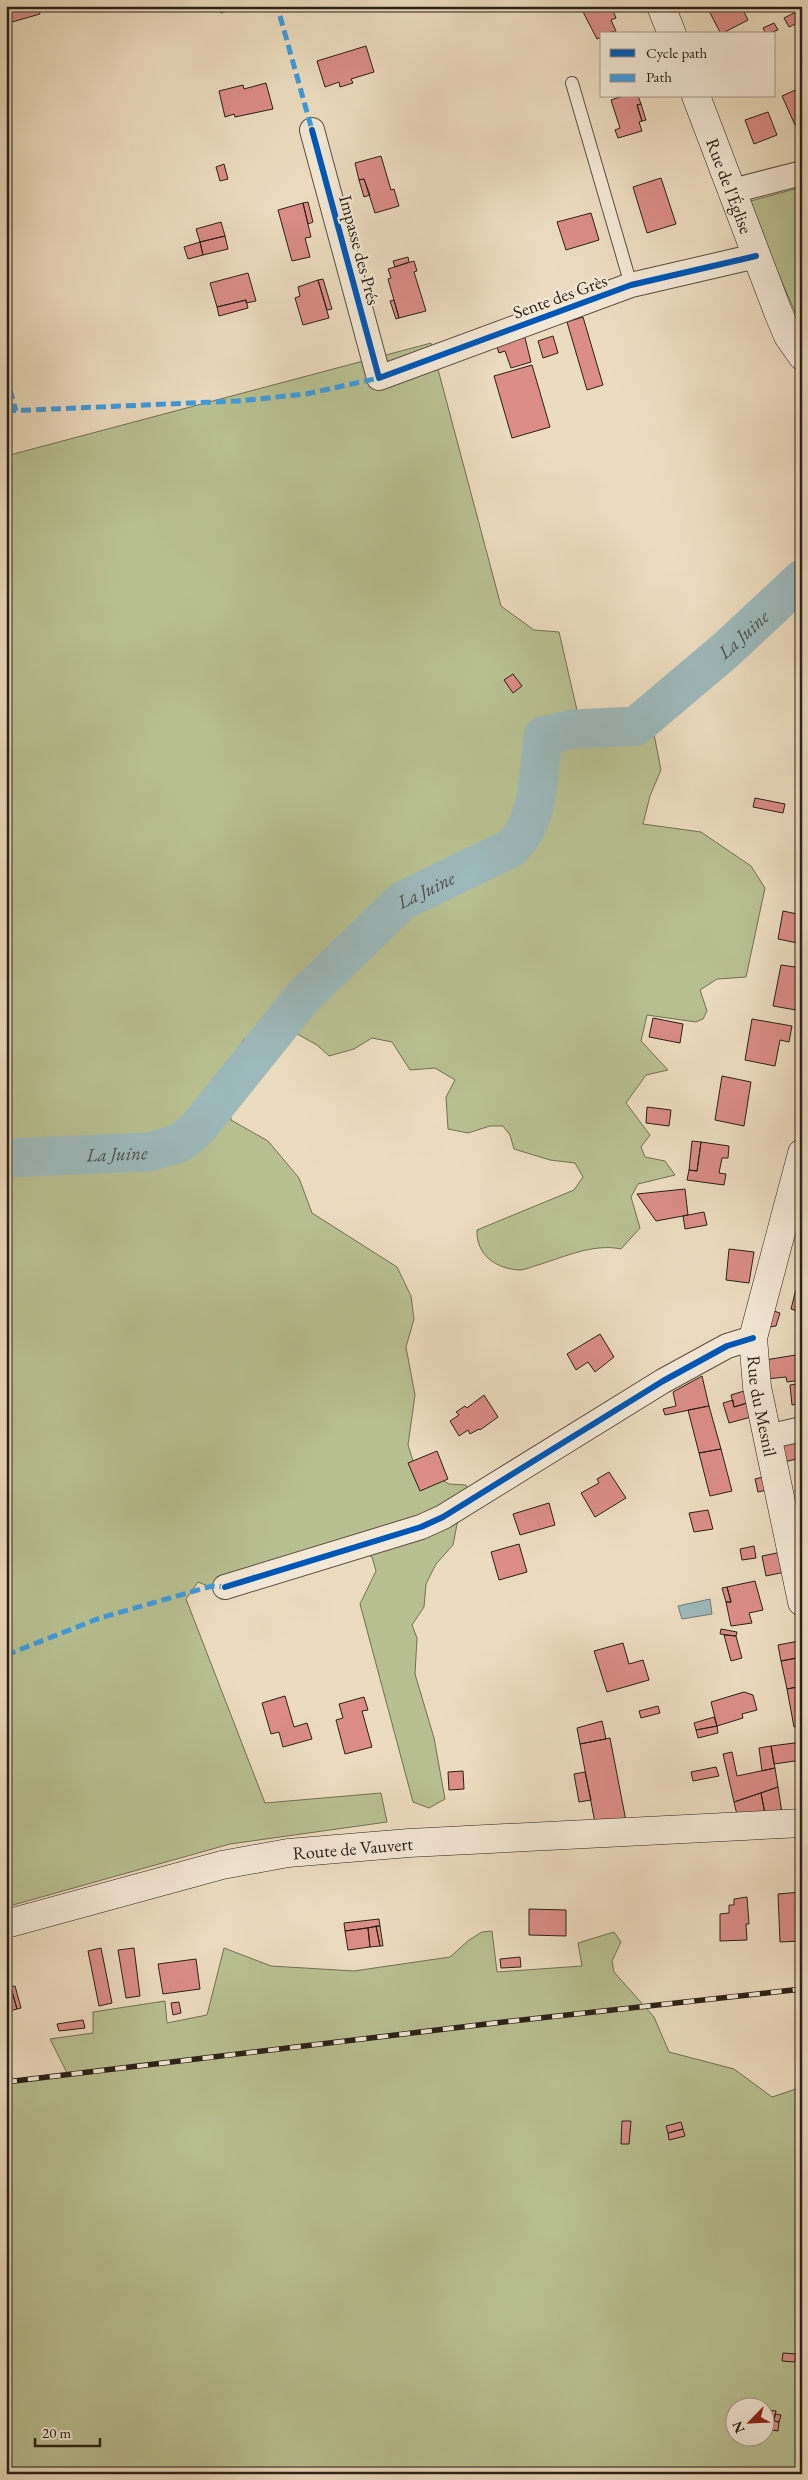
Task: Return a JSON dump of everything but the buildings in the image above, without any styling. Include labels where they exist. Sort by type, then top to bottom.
[{"type":"main road","points":[[662,6],[671,32]]},
{"type":"main road","name":"Rue de l'Église","points":[[697,98],[788,336],[802,356]]},
{"type":"main road","name":"Rue du Mesnil","points":[[802,1153],[753,1338],[757,1387],[802,1602]]},
{"type":"main road","name":"Route de Vauvert","points":[[6,1924],[222,1865],[288,1853],[409,1843],[802,1824]]},
{"type":"street","name":"Impasse des Prés","points":[[312,130],[379,378]]},
{"type":"street","points":[[732,191],[802,173]]},
{"type":"street","name":"Sente des Grès","points":[[379,378],[631,285],[756,256]]},
{"type":"street","points":[[225,1586],[420,1527],[443,1517],[663,1381],[727,1346],[753,1338]]},
{"type":"street","points":[[767,1438],[802,1429]]},
{"type":"lane","points":[[572,83],[631,285]]},
{"type":"green space","points":[[802,187],[802,328],[747,202]]},
{"type":"green space","points":[[431,343],[501,606],[534,630],[559,632],[579,719],[599,713],[631,712],[653,729],[661,770],[650,796],[643,824],[701,832],[751,866],[765,888],[746,977],[717,979],[700,990],[707,1011],[703,1019],[696,1022],[647,1015],[641,1041],[668,1070],[646,1075],[626,1103],[650,1135],[641,1147],[645,1157],[665,1161],[675,1175],[638,1184],[631,1197],[640,1228],[621,1249],[590,1249],[522,1270],[503,1267],[489,1259],[480,1247],[477,1230],[574,1190],[583,1177],[575,1163],[550,1160],[514,1149],[510,1135],[503,1126],[490,1126],[468,1133],[448,1129],[446,1097],[455,1080],[435,1068],[410,1070],[392,1042],[372,1038],[354,1049],[329,1056],[317,1045],[274,1021],[243,1040],[227,1077],[231,1120],[268,1141],[299,1178],[312,1213],[397,1267],[411,1296],[414,1319],[406,1347],[415,1395],[408,1445],[414,1464],[449,1484],[466,1485],[473,1499],[459,1514],[453,1545],[436,1564],[426,1584],[424,1607],[412,1625],[417,1638],[415,1674],[434,1738],[445,1799],[429,1808],[413,1802],[360,1604],[376,1571],[372,1557],[355,1548],[216,1589],[198,1582],[186,1599],[265,1803],[381,1793],[387,1822],[230,1844],[6,1907],[6,456]]},
{"type":"green space","points":[[492,1931],[497,1972],[582,1966],[578,1943],[614,1932],[621,1942],[612,1961],[614,1972],[654,2017],[669,2052],[734,2069],[772,2097],[802,2087],[802,2474],[6,2474],[6,2082],[68,2075],[50,2039],[93,2033],[93,2012],[165,2001],[167,2023],[207,2015],[224,1948],[271,1966],[354,1971],[450,1957],[469,1940],[482,1932]]},
{"type":"water","points":[[710,1599],[712,1614],[682,1619],[678,1606]]},
{"type":"waterway","name":"La Juine","points":[[6,1158],[149,1152],[180,1143],[196,1130],[302,998],[402,901],[511,848],[521,837],[533,810],[539,781],[543,736],[573,729],[636,726],[727,649],[802,579]]},
{"type":"railway","points":[[6,2082],[495,2023],[802,1989]]},
{"type":"marked path","points":[[280,16],[312,130]]},
{"type":"marked path","points":[[6,375],[16,411]]},
{"type":"marked path","points":[[6,411],[238,401],[306,394],[379,378]]},
{"type":"marked path","points":[[6,1655],[100,1618],[212,1586],[225,1587]]},
{"type":"cycle path","points":[[312,130],[379,378],[631,285],[756,256]]},
{"type":"cycle path","points":[[225,1587],[421,1527],[443,1517],[663,1381],[727,1346],[753,1338]]}]
